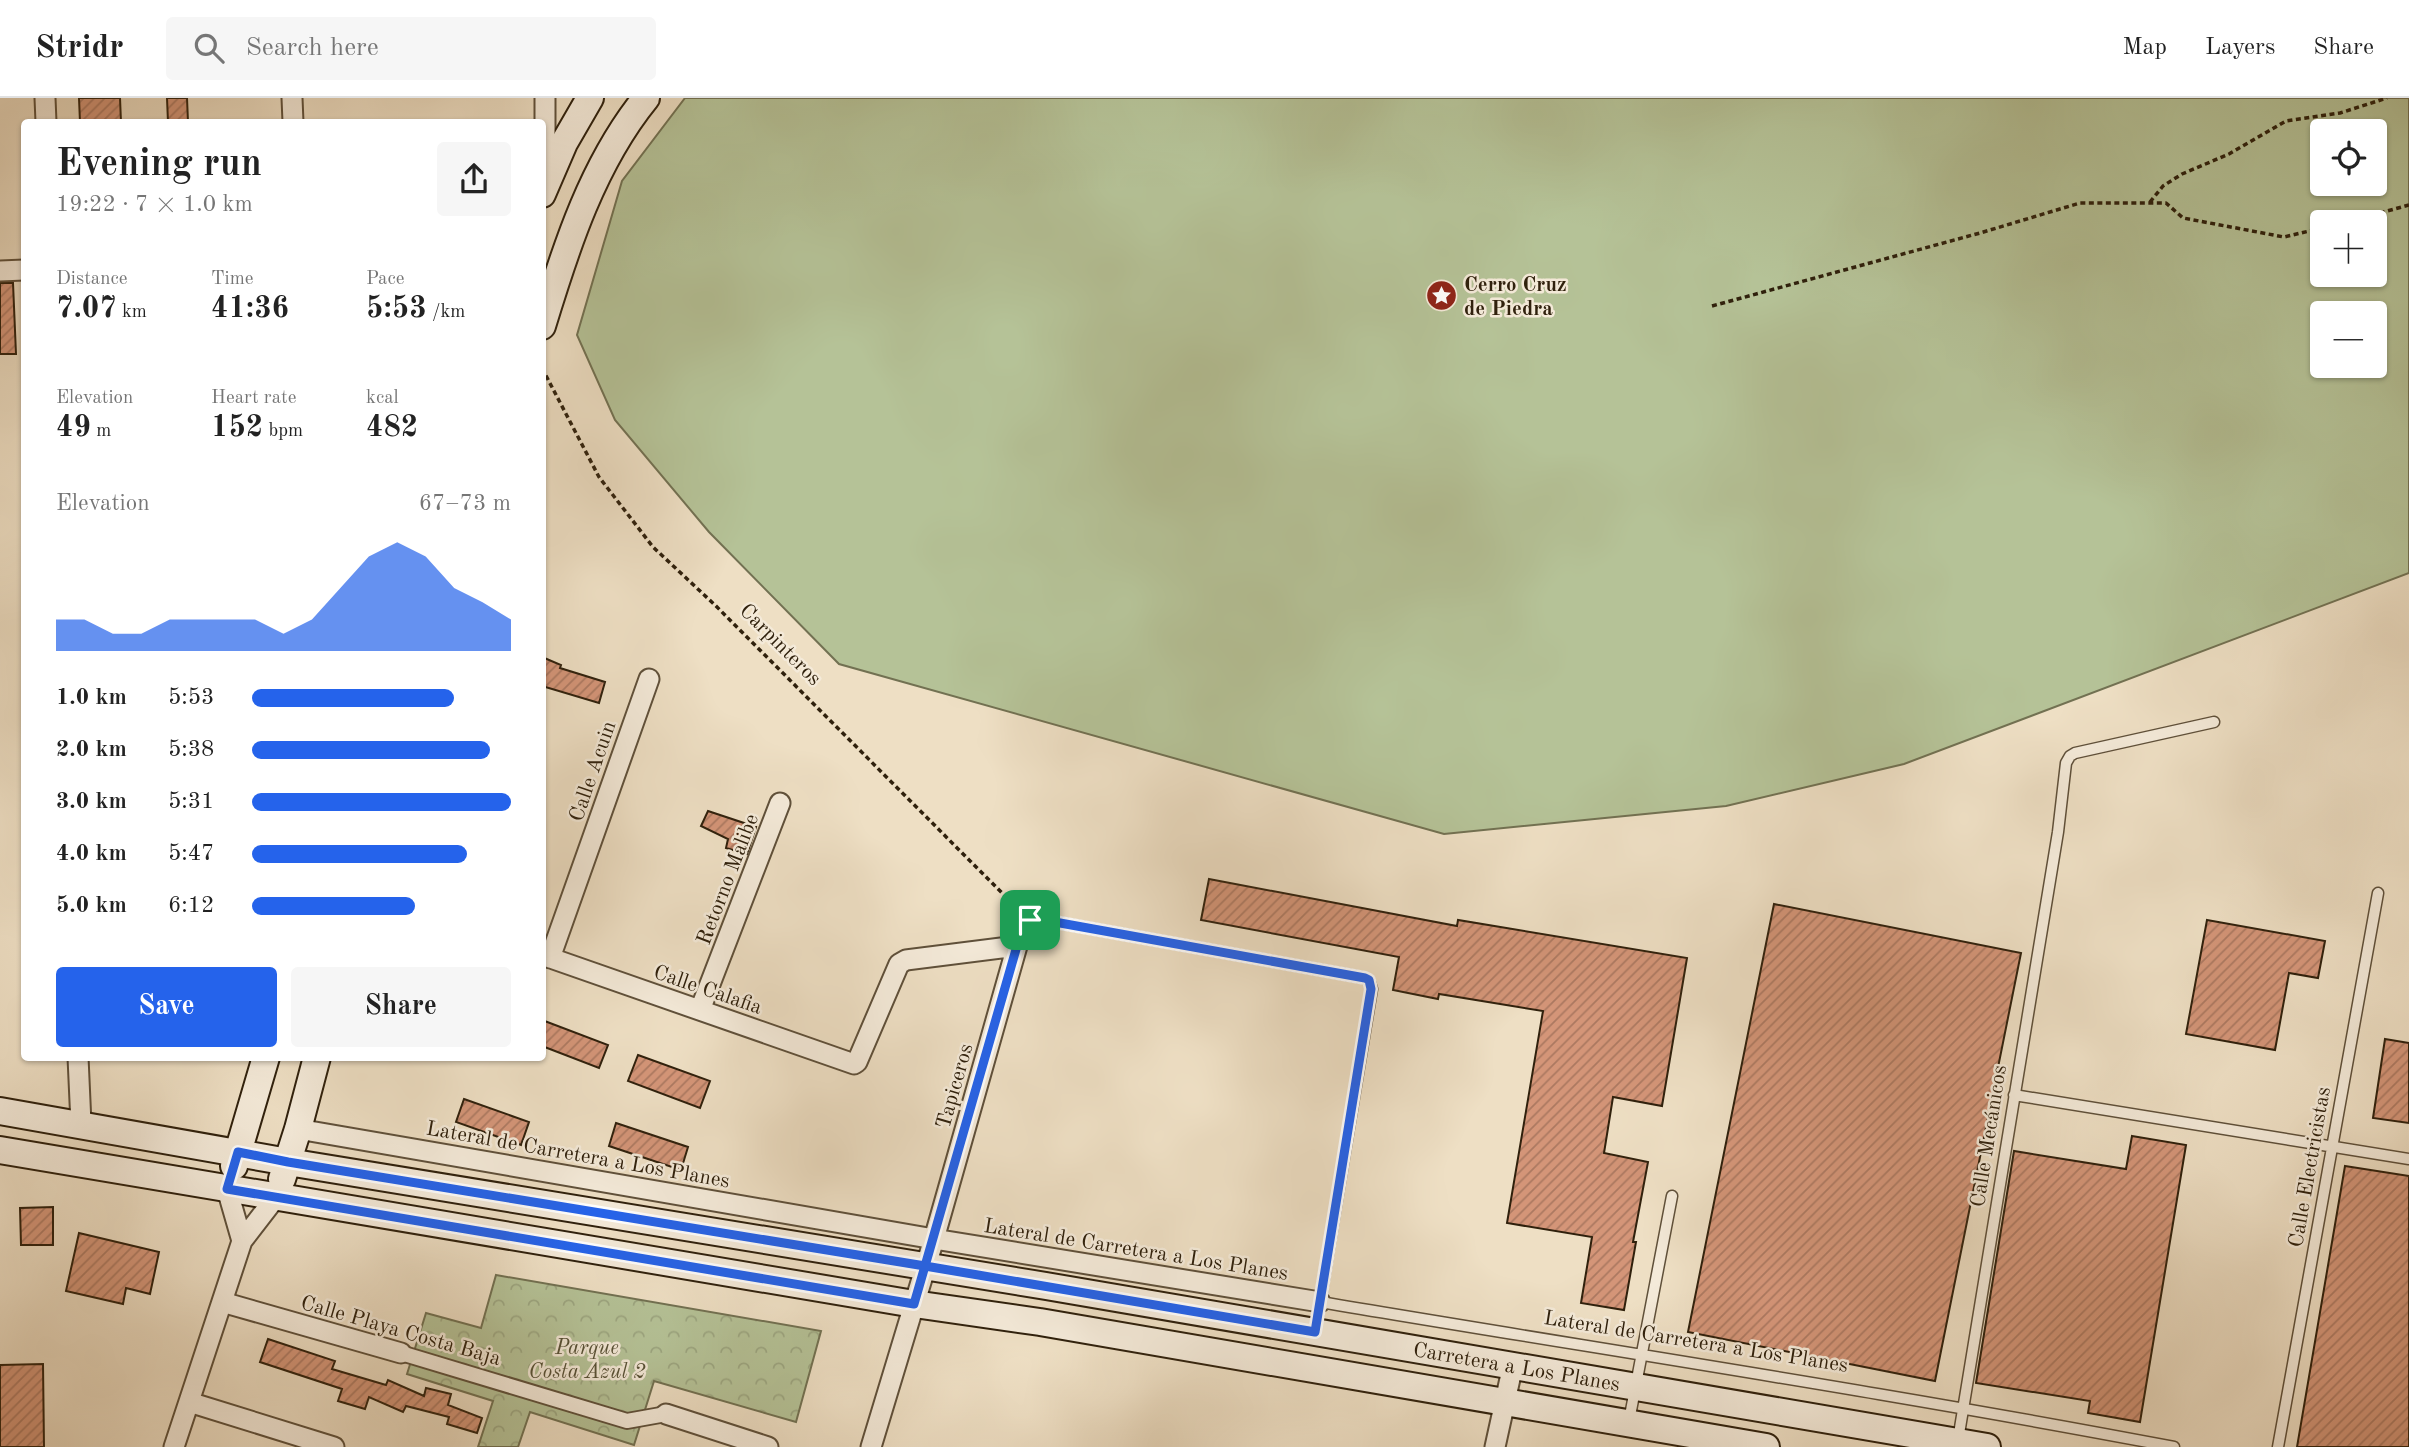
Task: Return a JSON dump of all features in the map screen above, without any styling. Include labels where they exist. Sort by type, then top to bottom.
[{"type":"main road","points":[[546,186],[564,143],[590,98]]},
{"type":"main road","points":[[546,313],[562,263],[598,174],[633,114],[646,98]]},
{"type":"main road","points":[[227,1189],[265,1061]]},
{"type":"main road","points":[[276,1197],[316,1061]]},
{"type":"main road","name":"Carretera a Los Planes","points":[[0,1111],[288,1162],[1046,1286],[1957,1444],[1987,1447]]},
{"type":"main road","name":"Carretera a Los Planes","points":[[0,1150],[914,1304],[1040,1322],[1766,1447]]},
{"type":"street","points":[[45,98],[46,119]]},
{"type":"street","points":[[292,98],[293,119]]},
{"type":"street","points":[[545,98],[545,119]]},
{"type":"street","points":[[0,271],[21,270]]},
{"type":"street","name":"Calle Acuin","points":[[546,957],[649,679]]},
{"type":"street","name":"Retorno Malibe","points":[[700,1010],[780,803]]},
{"type":"street","name":"Calle Calafia","points":[[546,957],[852,1064],[857,1062],[899,964],[906,960],[1017,946]]},
{"type":"street","name":"Tapiceros","points":[[871,1447],[934,1239],[1017,946]]},
{"type":"street","points":[[79,1061],[81,1124]]},
{"type":"street","name":"Lateral de Carretera a Los Planes","points":[[298,1129],[934,1239],[1320,1302]]},
{"type":"street","points":[[227,1189],[242,1241]]},
{"type":"street","points":[[174,1447],[242,1241],[276,1197]]},
{"type":"street","name":"Calle Playa Costa Baja","points":[[222,1302],[627,1421],[666,1413],[768,1447]]},
{"type":"street","points":[[1495,1447],[1513,1365]]},
{"type":"street","points":[[189,1402],[334,1447]]},
{"type":"lane","name":"Calle Mecánicos","points":[[1957,1444],[2058,832],[2066,763],[2075,753],[2214,722]]},
{"type":"lane","name":"Calle Electricistas","points":[[2278,1447],[2378,893]]},
{"type":"lane","points":[[1017,946],[1026,924],[1030,920],[1038,919],[1369,980],[1371,989],[1315,1332]]},
{"type":"lane","points":[[2014,1095],[2409,1159]]},
{"type":"lane","points":[[1629,1424],[1672,1196]]},
{"type":"lane","name":"Lateral de Carretera a Los Planes","points":[[1320,1302],[1963,1407],[2175,1447]]},
{"type":"path","points":[[2150,203],[2162,186],[2182,174],[2229,154],[2286,121],[2340,113],[2387,98]]},
{"type":"path","points":[[1712,306],[2080,203],[2166,203],[2183,218],[2284,237],[2310,231]]},
{"type":"path","points":[[2387,211],[2409,205]]},
{"type":"path","name":"Carpinteros","points":[[546,376],[598,477],[653,547],[716,606],[1030,920]]},
{"type":"green space","points":[[685,98],[2409,98],[2409,573],[1904,764],[1726,806],[1444,834],[839,664],[709,532],[615,420],[577,335],[622,181]]},
{"type":"green space","name":"Parque Costa Azul 2","points":[[496,1275],[821,1331],[796,1422],[654,1381],[634,1445],[530,1412],[518,1447],[478,1447],[493,1401],[407,1374],[426,1313],[481,1328]]},
{"type":"building","points":[[79,98],[120,98],[121,119],[80,119]]},
{"type":"building","points":[[167,98],[187,98],[188,119],[168,119]]},
{"type":"building","points":[[0,283],[13,283],[16,354],[0,354]]},
{"type":"building","points":[[546,659],[561,665],[560,668],[605,682],[599,703],[546,687]]},
{"type":"building","points":[[708,811],[756,827],[747,854],[726,848],[728,839],[701,826]]},
{"type":"building","points":[[1209,879],[1457,926],[1458,920],[1687,958],[1662,1106],[1613,1097],[1604,1153],[1648,1162],[1624,1310],[1581,1303],[1592,1237],[1507,1223],[1543,1011],[1439,994],[1438,999],[1393,990],[1399,957],[1201,920]]},
{"type":"building","points":[[1774,904],[2021,953],[1935,1381],[1688,1332]]},
{"type":"building","points":[[2207,920],[2325,941],[2318,978],[2289,973],[2275,1050],[2186,1034]]},
{"type":"building","points":[[546,1022],[608,1045],[599,1068],[546,1048]]},
{"type":"building","points":[[2385,1039],[2409,1043],[2409,1123],[2373,1118]]},
{"type":"building","points":[[638,1055],[710,1081],[700,1108],[628,1081]]},
{"type":"building","points":[[464,1099],[529,1122],[521,1145],[456,1122]]},
{"type":"building","points":[[616,1123],[688,1147],[681,1170],[609,1146]]},
{"type":"building","points":[[2132,1136],[2186,1145],[2140,1422],[2088,1413],[2090,1401],[1976,1383],[2014,1151],[2126,1169]]},
{"type":"building","points":[[2345,1166],[2409,1176],[2409,1447],[2297,1447]]},
{"type":"building","points":[[53,1207],[53,1245],[21,1245],[20,1208]]},
{"type":"building","points":[[79,1233],[159,1252],[150,1294],[126,1288],[123,1304],[66,1291]]},
{"type":"building","points":[[268,1339],[335,1361],[332,1369],[386,1385],[388,1380],[424,1396],[426,1388],[451,1394],[448,1405],[482,1418],[477,1433],[447,1424],[449,1417],[406,1406],[403,1412],[369,1397],[365,1409],[338,1401],[342,1389],[260,1362]]},
{"type":"building","points":[[43,1364],[44,1447],[0,1447],[0,1365]]},
{"type":"place","name":"Cerro Cruz de Piedra","points":[[1441,296]]},
{"type":"route","points":[[1030,920],[1017,946],[925,1266],[238,1152],[227,1189],[914,1304],[925,1266],[1315,1332],[1371,989],[1369,980],[1038,919],[1030,920]]}]
